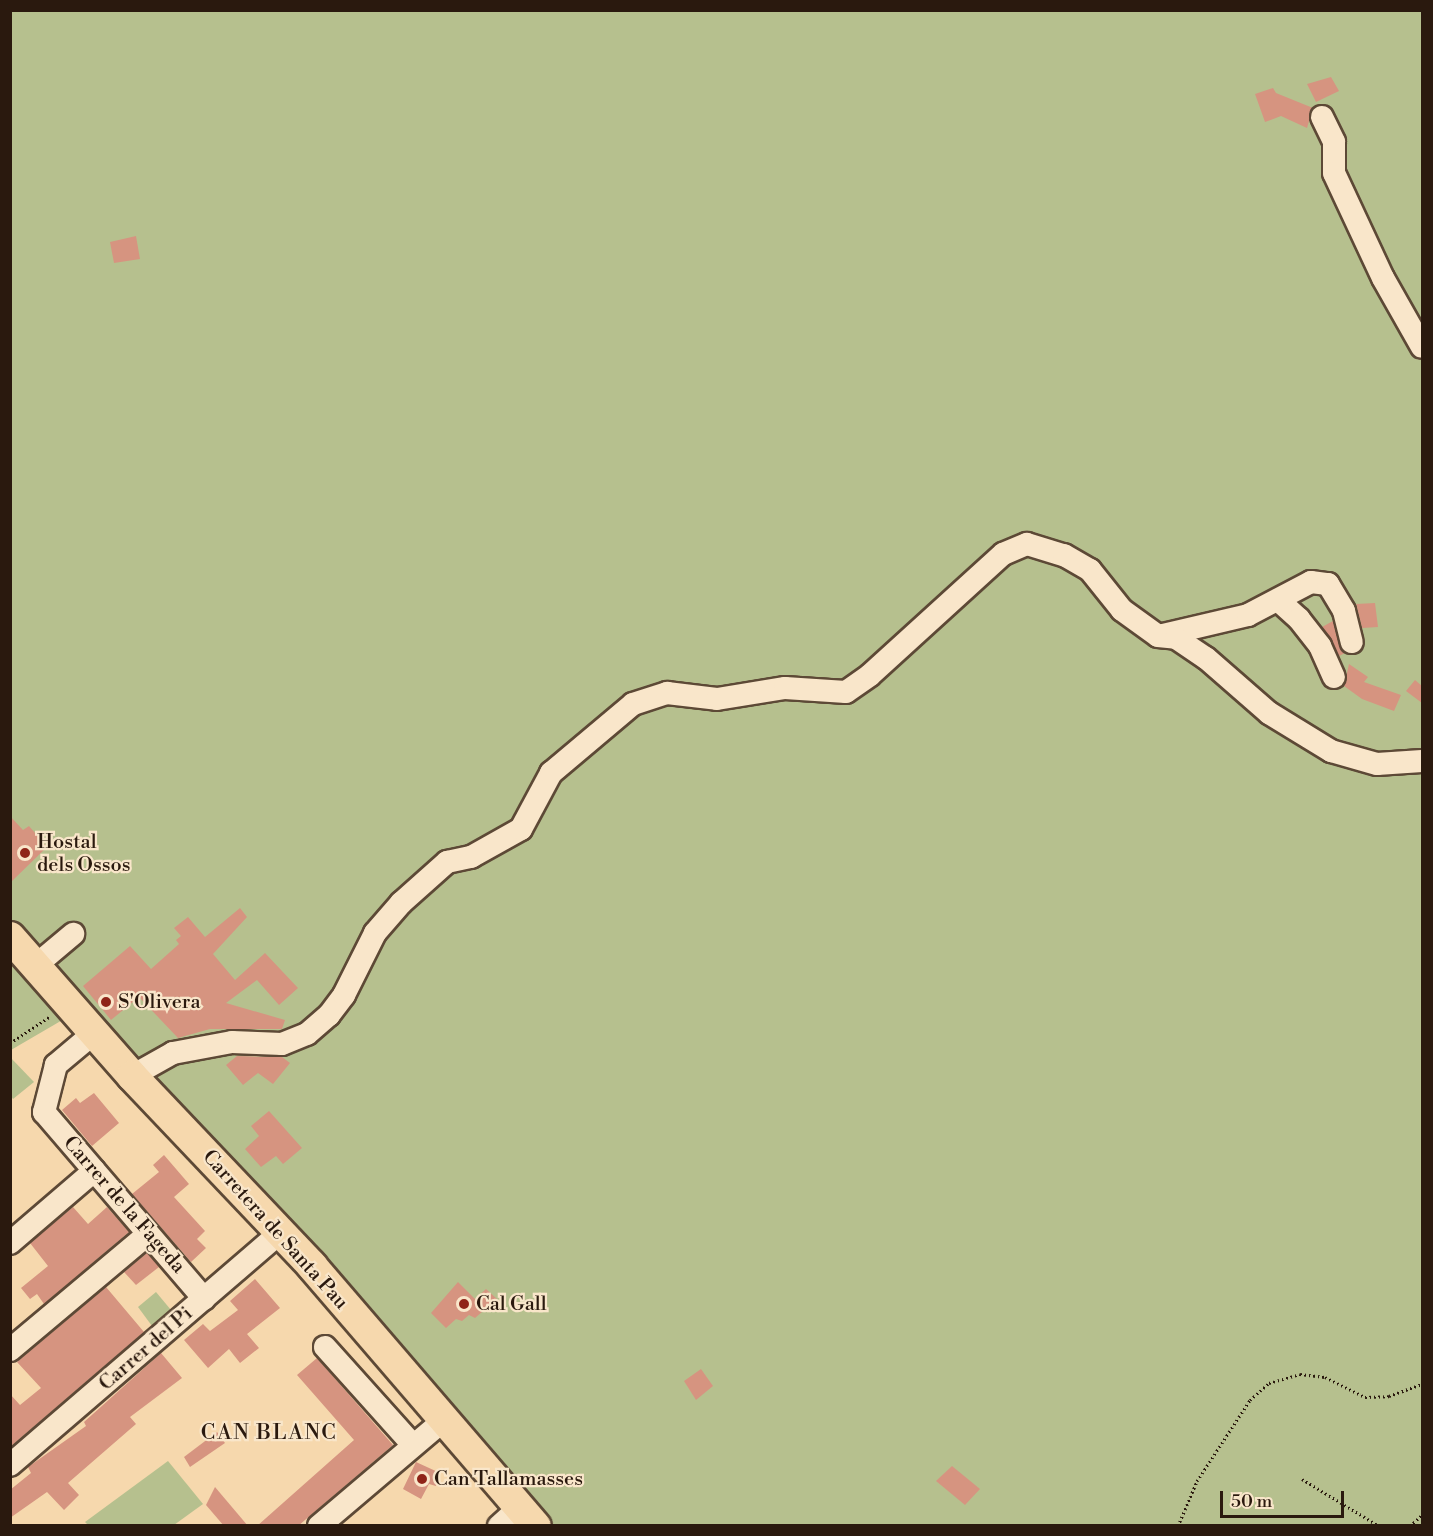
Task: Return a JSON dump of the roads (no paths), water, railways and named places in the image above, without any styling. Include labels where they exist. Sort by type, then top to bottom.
[{"type":"main road","name":"Carretera de Santa Pau","points":[[10,937],[132,1076],[281,1232],[444,1420],[518,1519]]},
{"type":"street","points":[[1322,117],[1334,142],[1334,172],[1383,278],[1422,347]]},
{"type":"street","points":[[132,1076],[173,1053],[232,1042],[282,1044],[306,1034],[329,1015],[344,995],[375,933],[401,903],[447,862],[471,857],[522,829],[551,772],[633,705],[667,693],[717,699],[785,688],[846,692],[870,675],[1003,554],[1027,544],[1064,555],[1090,570],[1122,610],[1158,636],[1176,638],[1206,658],[1269,713],[1331,751],[1377,764],[1422,761]]},
{"type":"street","points":[[1158,636],[1248,615],[1311,582],[1328,584],[1344,611],[1352,642]]},
{"type":"street","points":[[1278,600],[1299,619],[1320,646],[1334,678]]},
{"type":"street","points":[[35,966],[73,934]]},
{"type":"street","name":"Carrer de la Fageda","points":[[94,1033],[56,1065],[44,1112],[204,1299]]},
{"type":"street","points":[[10,1243],[94,1171]]},
{"type":"street","name":"Carrer del Pi","points":[[10,1465],[281,1232]]},
{"type":"street","points":[[10,1350],[148,1234]]},
{"type":"street","points":[[325,1347],[412,1445]]},
{"type":"street","points":[[319,1526],[444,1420]]},
{"type":"place","name":"Hostal dels Ossos","points":[[25,853]]},
{"type":"place","name":"S'Olivera","points":[[106,1002]]},
{"type":"place","name":"Cal Gall","points":[[464,1304]]},
{"type":"place","name":"Can Tallamasses","points":[[422,1479]]},
{"type":"district","name":"CAN BLANC","points":[[269,1433]]}]
